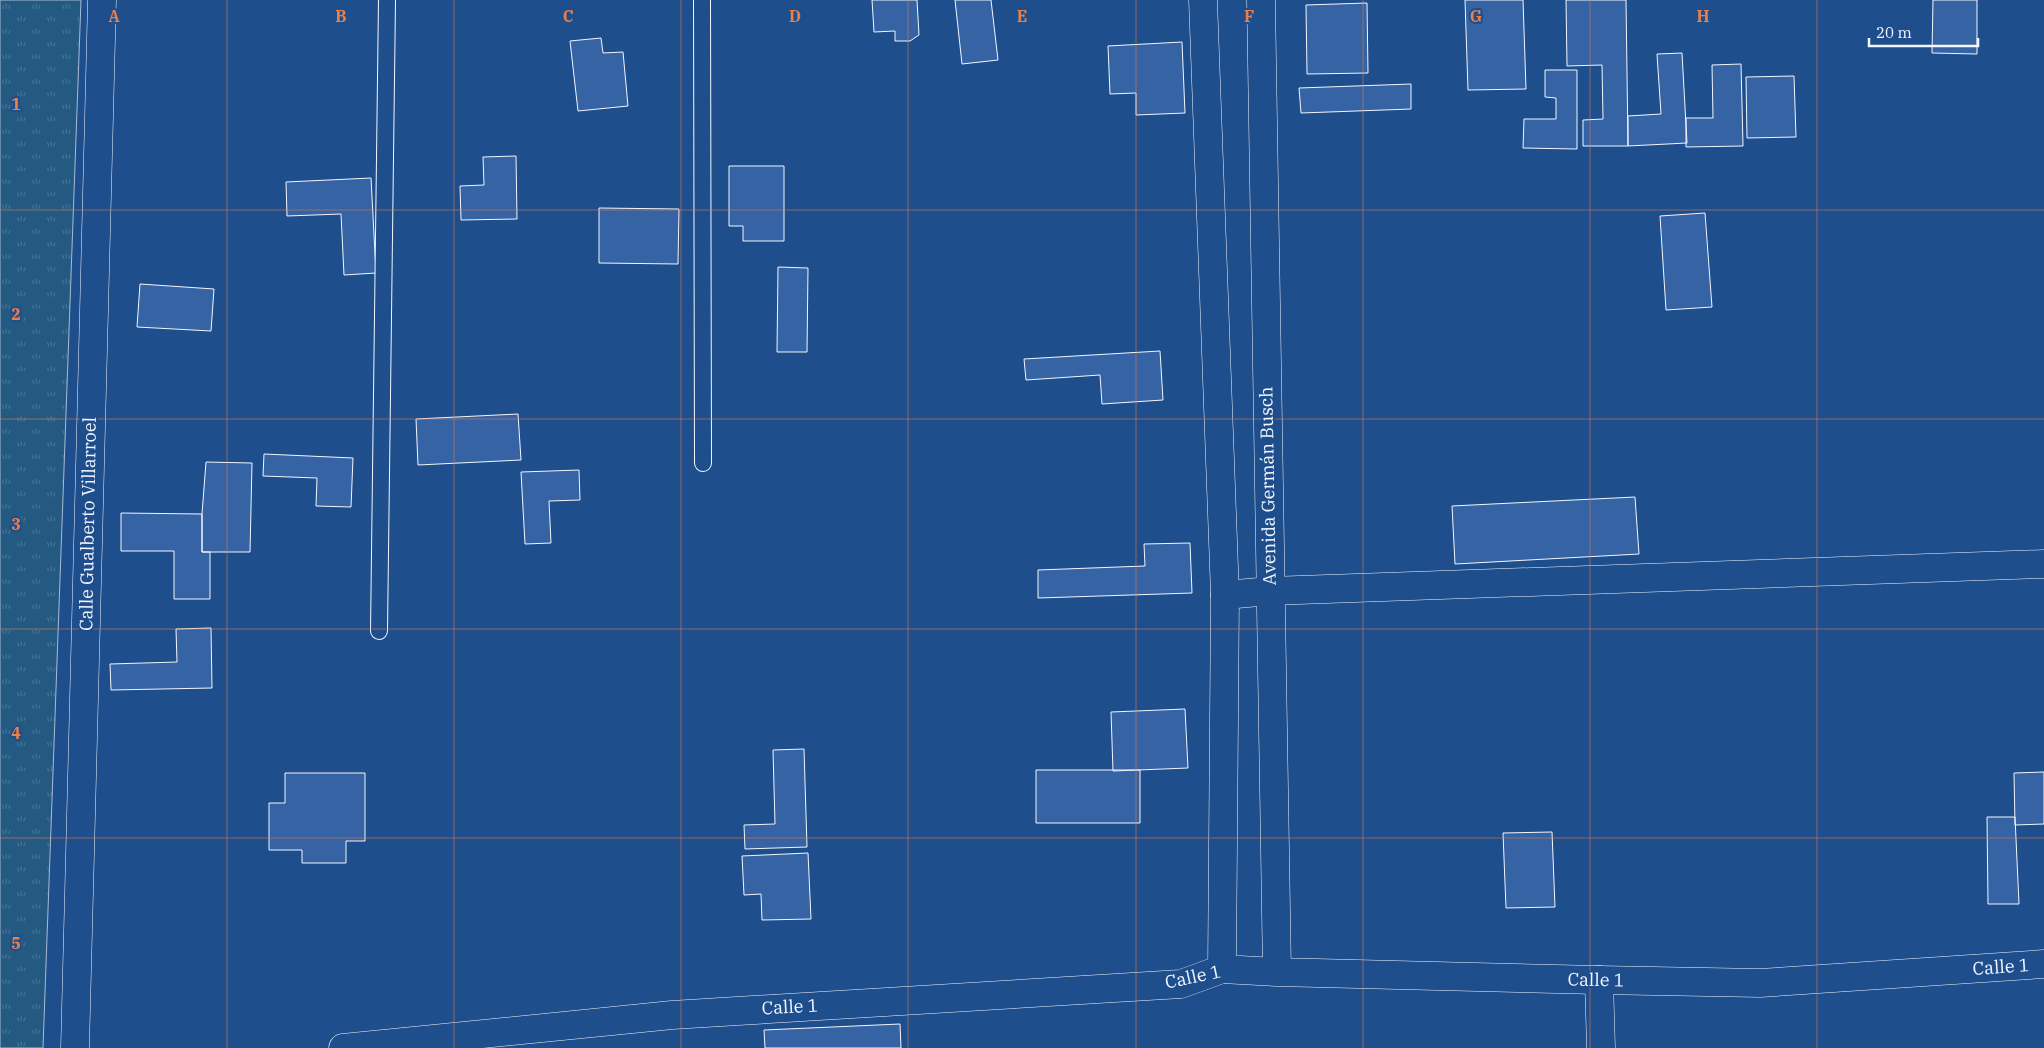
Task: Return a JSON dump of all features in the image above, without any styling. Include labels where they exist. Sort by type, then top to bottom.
[{"type":"street","name":"Calle Gualberto Villarroel","points":[[75,1048],[108,0]]},
{"type":"street","points":[[1203,0],[1225,595],[1222,969]]},
{"type":"street","name":"Avenida Germán Busch","points":[[1261,0],[1277,972]]},
{"type":"street","points":[[1225,595],[1270,591],[2044,564]]},
{"type":"street","name":"Calle 1","points":[[343,1048],[672,1014],[1181,984],[1222,969],[1277,972],[1760,983],[2044,964]]},
{"type":"street","points":[[1599,980],[1601,1048]]},
{"type":"lane","points":[[379,631],[387,0]]},
{"type":"lane","points":[[702,0],[703,463]]},
{"type":"green space","points":[[0,0],[81,0],[43,1048],[0,1048]]},
{"type":"building","points":[[872,0],[917,0],[919,35],[910,41],[895,41],[895,31],[874,32]]},
{"type":"building","points":[[955,0],[991,0],[998,60],[962,64]]},
{"type":"building","points":[[1465,0],[1523,0],[1526,89],[1468,90]]},
{"type":"building","points":[[1566,0],[1626,0],[1628,146],[1583,146],[1583,120],[1603,119],[1602,65],[1567,66]]},
{"type":"building","points":[[1933,0],[1977,0],[1977,54],[1932,53]]},
{"type":"building","points":[[1367,3],[1368,73],[1307,74],[1306,5]]},
{"type":"building","points":[[601,38],[603,53],[623,52],[628,106],[578,111],[570,41]]},
{"type":"building","points":[[1182,42],[1185,113],[1136,115],[1136,93],[1110,94],[1108,46]]},
{"type":"building","points":[[1682,53],[1687,143],[1628,146],[1628,116],[1661,114],[1657,54]]},
{"type":"building","points":[[1741,64],[1743,146],[1686,147],[1686,118],[1713,118],[1712,65]]},
{"type":"building","points":[[1545,70],[1577,70],[1577,149],[1523,148],[1524,119],[1556,119],[1556,98],[1545,97]]},
{"type":"building","points":[[1794,76],[1796,137],[1747,138],[1746,77]]},
{"type":"building","points":[[1411,84],[1411,109],[1301,113],[1299,88]]},
{"type":"building","points":[[516,156],[517,219],[461,220],[460,186],[484,185],[483,157]]},
{"type":"building","points":[[729,166],[784,166],[784,241],[743,241],[743,226],[729,226]]},
{"type":"building","points":[[371,178],[376,273],[344,275],[341,214],[287,216],[286,182]]},
{"type":"building","points":[[599,208],[679,209],[678,264],[599,263]]},
{"type":"building","points":[[1705,213],[1712,307],[1666,310],[1660,216]]},
{"type":"building","points":[[778,267],[808,268],[807,352],[777,352]]},
{"type":"building","points":[[140,284],[214,289],[211,331],[137,327]]},
{"type":"building","points":[[1160,351],[1163,400],[1102,404],[1100,375],[1026,380],[1024,359]]},
{"type":"building","points":[[518,414],[521,460],[418,465],[416,419]]},
{"type":"building","points":[[264,454],[353,458],[351,507],[316,506],[317,478],[263,476]]},
{"type":"building","points":[[206,462],[252,463],[250,552],[202,552],[202,514]]},
{"type":"building","points":[[579,470],[580,500],[549,501],[551,543],[525,544],[521,472]]},
{"type":"building","points":[[1635,497],[1639,554],[1455,564],[1452,506]]},
{"type":"building","points":[[121,513],[202,514],[202,552],[210,552],[210,599],[174,599],[174,551],[121,551]]},
{"type":"building","points":[[1190,543],[1192,593],[1038,598],[1038,570],[1145,566],[1144,544]]},
{"type":"building","points":[[211,628],[212,688],[111,690],[110,664],[177,662],[176,629]]},
{"type":"building","points":[[1185,709],[1188,768],[1113,771],[1111,712]]},
{"type":"building","points":[[804,749],[807,847],[745,849],[744,825],[775,824],[773,750]]},
{"type":"building","points":[[1036,770],[1140,770],[1140,823],[1036,823]]},
{"type":"building","points":[[2044,772],[2044,824],[2015,825],[2014,773]]},
{"type":"building","points":[[285,773],[365,773],[365,841],[346,841],[346,863],[302,863],[302,850],[269,850],[269,803],[285,803]]},
{"type":"building","points":[[1987,817],[2015,817],[2019,904],[1988,904]]},
{"type":"building","points":[[1552,832],[1555,907],[1506,908],[1503,833]]},
{"type":"building","points":[[808,853],[811,919],[762,920],[761,894],[744,895],[742,856]]},
{"type":"building","points":[[900,1024],[901,1048],[765,1048],[764,1030]]}]
